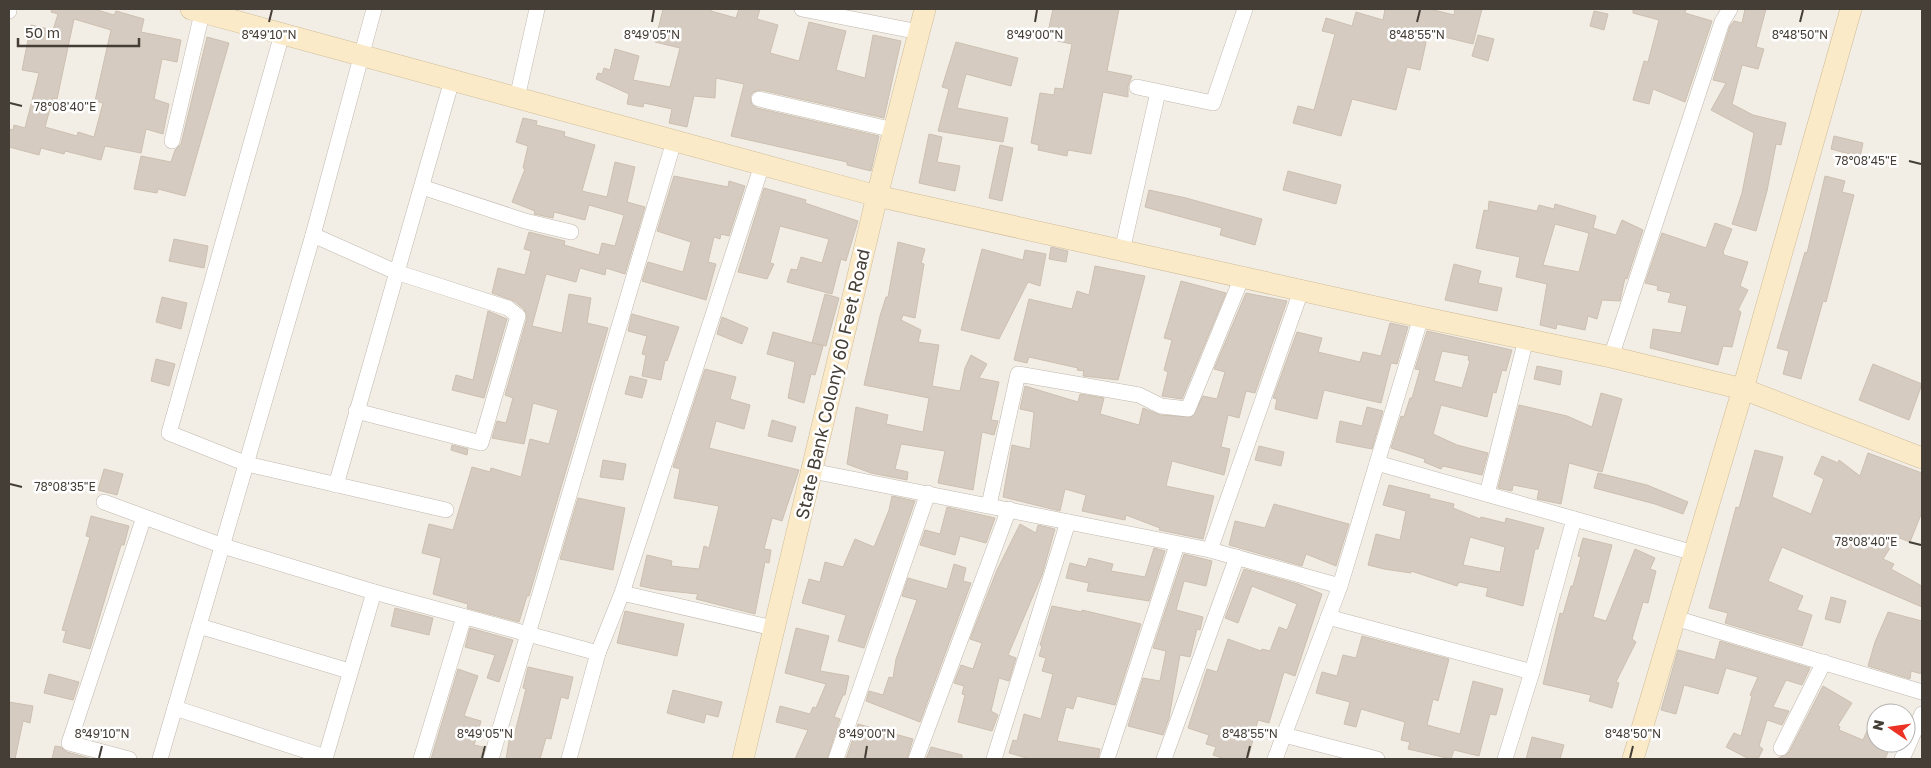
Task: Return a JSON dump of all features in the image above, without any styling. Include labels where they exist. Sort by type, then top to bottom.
[{"type":"street","points":[[160,759],[314,236],[374,9]]},
{"type":"street","points":[[518,98],[537,9]]},
{"type":"street","points":[[802,9],[919,32]]},
{"type":"street","name":"State Bank Colony 60 Feet Road","points":[[743,759],[877,196],[925,9]]},
{"type":"street","points":[[1137,87],[1213,102],[1245,9]]},
{"type":"street","points":[[1611,357],[1722,22],[1730,9]]},
{"type":"street","points":[[1633,759],[1743,389],[1851,9]]},
{"type":"street","points":[[172,142],[199,10],[877,196],[1301,291],[1611,357],[1743,389],[1922,458]]},
{"type":"street","points":[[282,34],[170,433],[247,464],[446,510]]},
{"type":"street","points":[[336,485],[452,80]]},
{"type":"street","points":[[1122,251],[1158,92]]},
{"type":"street","points":[[759,99],[894,130]]},
{"type":"street","points":[[490,759],[674,141]]},
{"type":"street","points":[[569,759],[598,653],[622,593],[762,165]]},
{"type":"street","points":[[422,187],[525,221],[571,232]]},
{"type":"street","points":[[314,236],[396,272],[508,308],[518,316],[481,443],[356,411]]},
{"type":"street","points":[[989,505],[1018,374],[1139,395],[1161,406],[1188,409],[1242,277]]},
{"type":"street","points":[[1210,550],[1301,291]]},
{"type":"street","points":[[1275,759],[1340,586],[1421,317]]},
{"type":"street","points":[[1488,494],[1526,339]]},
{"type":"street","points":[[1377,463],[1694,553]]},
{"type":"street","points":[[812,471],[1009,509],[1177,545],[1210,550],[1340,586]]},
{"type":"street","points":[[836,759],[928,493]]},
{"type":"street","points":[[104,502],[223,546],[374,592],[598,653]]},
{"type":"street","points":[[916,759],[1009,509]]},
{"type":"street","points":[[129,759],[69,742],[144,517]]},
{"type":"street","points":[[1505,759],[1532,672],[1574,519]]},
{"type":"street","points":[[994,759],[1068,522]]},
{"type":"street","points":[[1108,759],[1177,545]]},
{"type":"street","points":[[1164,759],[1237,557]]},
{"type":"street","points":[[175,708],[325,758],[349,671],[374,592]]},
{"type":"street","points":[[622,593],[774,628]]},
{"type":"street","points":[[421,759],[464,617]]},
{"type":"street","points":[[1328,617],[1532,672]]},
{"type":"street","points":[[1675,618],[1922,692]]},
{"type":"street","points":[[199,626],[349,671]]},
{"type":"street","points":[[1781,748],[1824,662]]},
{"type":"street","points":[[1902,759],[1922,714]]},
{"type":"street","points":[[1284,735],[1377,759]]},
{"type":"building","points":[[52,9],[94,9],[114,15],[116,11],[144,19],[141,32],[181,40],[177,62],[162,59],[154,99],[169,104],[163,134],[146,129],[141,153],[105,146],[101,160],[65,151],[64,154],[41,148],[39,155],[9,147],[9,129],[13,130],[14,125],[25,128],[39,73],[22,70],[31,25],[53,30],[58,14],[51,12]],"holes":[[[74,19],[111,30],[95,101],[103,103],[94,137],[78,132],[77,136],[45,127],[53,98],[57,99]]]},
{"type":"building","points":[[663,9],[712,9],[711,11],[736,18],[739,9],[760,9],[757,19],[778,25],[770,53],[799,61],[809,22],[846,31],[836,70],[865,78],[873,35],[901,41],[884,118],[761,90],[753,92],[750,97],[752,105],[757,108],[879,136],[871,171],[847,165],[847,162],[731,136],[744,84],[716,78],[715,98],[694,96],[687,127],[669,123],[672,109],[644,103],[643,107],[627,104],[629,94],[596,79],[598,73],[602,74],[604,68],[610,70],[615,49],[639,56],[633,80],[670,87],[680,48],[655,42]]},
{"type":"building","points":[[1053,9],[1119,9],[1107,71],[1132,76],[1128,86],[1128,97],[1103,92],[1091,154],[1068,150],[1067,156],[1038,150],[1039,145],[1031,143],[1040,93],[1054,95],[1055,88],[1063,89],[1072,44],[1057,41],[1059,35],[1048,32]]},
{"type":"building","points":[[1385,9],[1430,9],[1454,15],[1455,9],[1482,9],[1473,44],[1428,33],[1420,70],[1407,67],[1396,110],[1352,99],[1341,136],[1293,123],[1298,106],[1314,110],[1335,34],[1322,31],[1326,18],[1352,26],[1356,12],[1383,20]]},
{"type":"building","points":[[1633,9],[1686,9],[1685,13],[1712,21],[1685,102],[1653,89],[1649,104],[1633,100],[1644,61],[1648,62],[1659,20],[1633,13]]},
{"type":"building","points":[[1745,9],[1766,9],[1756,47],[1764,49],[1758,69],[1742,65],[1732,104],[1753,115],[1786,123],[1781,145],[1776,144],[1767,191],[1756,231],[1732,224],[1742,193],[1754,133],[1711,110],[1726,83],[1713,80],[1730,26],[1734,21],[1742,23]]},
{"type":"building","points":[[1594,11],[1608,14],[1604,30],[1590,26]]},
{"type":"building","points":[[1478,35],[1494,39],[1488,61],[1472,56]]},
{"type":"building","points":[[207,37],[229,43],[185,196],[158,189],[157,193],[134,189],[141,156],[171,162],[175,150],[181,144]]},
{"type":"building","points":[[956,42],[1018,58],[1011,86],[966,74],[957,108],[1008,118],[1003,142],[938,131],[949,89],[942,87]]},
{"type":"building","points":[[523,118],[537,121],[536,125],[565,132],[564,136],[595,145],[582,191],[607,197],[615,162],[635,167],[627,202],[645,207],[625,274],[606,268],[605,275],[580,268],[576,282],[546,274],[532,326],[562,333],[569,294],[591,298],[587,323],[608,328],[529,596],[527,596],[519,622],[467,608],[468,604],[433,594],[441,558],[422,553],[429,524],[453,530],[472,467],[490,472],[491,468],[521,477],[530,439],[549,444],[558,410],[533,403],[524,444],[492,438],[497,421],[506,423],[513,398],[505,395],[527,318],[524,309],[514,301],[492,293],[498,268],[525,275],[531,251],[524,249],[529,232],[565,241],[564,245],[599,255],[602,243],[615,246],[624,215],[589,205],[585,220],[554,212],[553,218],[534,214],[535,211],[512,202],[525,169],[523,168],[528,146],[516,142]]},
{"type":"building","points":[[929,134],[942,137],[937,162],[960,166],[955,191],[919,183]]},
{"type":"building","points":[[1834,136],[1863,143],[1860,157],[1831,149]]},
{"type":"building","points":[[1000,145],[1013,148],[1002,201],[989,198]]},
{"type":"building","points":[[1288,171],[1341,185],[1336,204],[1283,190]]},
{"type":"building","points":[[674,176],[728,187],[729,181],[745,186],[729,236],[721,234],[720,239],[714,237],[708,262],[716,264],[706,300],[642,281],[648,262],[683,272],[691,242],[657,231]]},
{"type":"building","points":[[1825,176],[1845,181],[1842,192],[1854,195],[1826,302],[1823,301],[1801,379],[1783,374],[1789,351],[1777,348],[1805,252],[1807,253]]},
{"type":"building","points":[[764,188],[806,200],[805,203],[858,221],[846,261],[841,259],[832,294],[787,282],[791,269],[797,270],[801,257],[822,263],[829,239],[780,226],[770,263],[774,264],[767,279],[738,272]]},
{"type":"building","points":[[1149,190],[1262,219],[1255,245],[1220,235],[1222,228],[1145,207]]},
{"type":"building","points":[[1489,201],[1537,211],[1539,205],[1554,209],[1555,204],[1596,216],[1593,228],[1616,235],[1622,220],[1643,230],[1627,279],[1625,278],[1620,301],[1602,300],[1597,319],[1588,316],[1585,330],[1557,324],[1556,329],[1540,325],[1547,284],[1516,277],[1520,257],[1476,248],[1484,210],[1488,211]],"holes":[[[1555,224],[1589,233],[1579,272],[1543,265]]]},
{"type":"building","points":[[1715,223],[1732,229],[1723,252],[1724,255],[1748,262],[1740,286],[1748,290],[1738,310],[1741,312],[1732,347],[1723,346],[1718,365],[1650,348],[1653,329],[1681,333],[1687,306],[1668,302],[1671,293],[1657,290],[1658,286],[1645,283],[1662,233],[1706,248]]},
{"type":"building","points":[[174,239],[208,246],[204,268],[169,261]]},
{"type":"building","points":[[898,242],[925,249],[921,263],[924,264],[915,318],[903,315],[901,320],[921,330],[918,342],[939,345],[932,386],[960,391],[965,368],[971,355],[987,364],[979,378],[999,382],[991,420],[998,421],[994,435],[982,432],[973,490],[938,483],[945,451],[901,444],[895,469],[908,472],[907,480],[871,473],[847,464],[856,407],[888,415],[886,424],[923,432],[929,398],[864,385],[880,316],[886,297],[888,297]]},
{"type":"building","points":[[1051,247],[1068,251],[1066,262],[1049,259]]},
{"type":"building","points":[[982,249],[1023,260],[1025,250],[1046,254],[1040,286],[1028,282],[999,339],[961,330]]},
{"type":"building","points":[[1454,264],[1481,271],[1478,283],[1502,288],[1497,311],[1445,300]]},
{"type":"building","points":[[1095,266],[1145,276],[1118,380],[1083,376],[1084,371],[1077,370],[1078,368],[1029,357],[1027,363],[1014,360],[1029,299],[1072,309],[1077,291],[1089,295]]},
{"type":"building","points":[[1181,281],[1226,293],[1182,399],[1162,396],[1168,372],[1164,370],[1172,340],[1164,338]]},
{"type":"building","points":[[1246,293],[1287,301],[1255,393],[1246,391],[1239,418],[1228,415],[1221,447],[1230,449],[1224,475],[1172,461],[1166,486],[1214,496],[1203,539],[1159,530],[1160,528],[1126,515],[1125,520],[1082,511],[1086,495],[1065,489],[1060,511],[1003,497],[1012,445],[1030,449],[1034,412],[1020,409],[1025,386],[1078,402],[1080,394],[1104,398],[1100,414],[1139,425],[1143,408],[1160,415],[1192,417],[1203,396],[1217,399],[1225,372],[1214,369]]},
{"type":"building","points":[[825,294],[839,298],[826,346],[812,343]]},
{"type":"building","points":[[162,297],[187,303],[181,329],[156,322]]},
{"type":"building","points":[[488,311],[507,319],[484,398],[452,390],[456,375],[473,380]]},
{"type":"building","points":[[632,314],[679,327],[667,361],[665,360],[661,380],[642,376],[646,355],[642,354],[647,336],[628,331]]},
{"type":"building","points":[[722,317],[748,328],[742,344],[717,334]]},
{"type":"building","points":[[1390,323],[1408,327],[1397,364],[1391,363],[1381,403],[1324,390],[1317,419],[1275,409],[1277,399],[1273,398],[1297,332],[1322,338],[1318,352],[1360,362],[1363,352],[1381,356]]},
{"type":"building","points":[[1427,331],[1512,350],[1506,371],[1502,370],[1496,393],[1493,392],[1487,417],[1441,405],[1433,434],[1457,445],[1488,453],[1482,475],[1443,466],[1441,469],[1424,462],[1425,459],[1391,448],[1401,416],[1404,417],[1410,398],[1412,398],[1420,370],[1415,369]],"holes":[[[1442,351],[1469,356],[1468,360],[1470,361],[1462,388],[1434,381]]]},
{"type":"building","points":[[773,332],[823,346],[815,375],[811,374],[804,403],[788,398],[795,362],[767,354]]},
{"type":"building","points":[[156,359],[175,364],[169,386],[151,381]]},
{"type":"building","points":[[1873,364],[1922,384],[1909,420],[1859,400]]},
{"type":"building","points":[[1537,366],[1562,371],[1560,385],[1534,379]]},
{"type":"building","points":[[705,369],[736,377],[730,399],[750,405],[744,429],[716,421],[709,448],[799,470],[782,521],[772,518],[764,549],[771,550],[769,563],[765,562],[755,614],[696,599],[698,594],[640,586],[647,555],[672,561],[671,566],[699,569],[704,546],[709,548],[719,506],[674,498],[680,469],[673,467]]},
{"type":"building","points":[[630,376],[647,380],[642,398],[625,394]]},
{"type":"building","points":[[1601,393],[1622,399],[1602,472],[1569,463],[1561,504],[1537,499],[1539,490],[1513,485],[1512,491],[1498,488],[1519,405],[1567,416],[1592,427]]},
{"type":"building","points":[[1367,407],[1383,411],[1372,449],[1336,442],[1340,421],[1362,426]]},
{"type":"building","points":[[772,420],[796,427],[792,442],[768,436]]},
{"type":"building","points":[[452,445],[468,449],[467,455],[451,450]]},
{"type":"building","points":[[1259,446],[1284,452],[1281,466],[1255,460]]},
{"type":"building","points":[[1755,450],[1783,457],[1772,497],[1811,514],[1824,479],[1814,474],[1822,456],[1838,463],[1839,460],[1860,476],[1868,453],[1922,473],[1922,512],[1910,542],[1897,537],[1883,559],[1894,564],[1891,569],[1922,586],[1922,607],[1782,547],[1768,581],[1803,596],[1797,610],[1812,615],[1802,646],[1725,623],[1728,613],[1709,608],[1736,507],[1739,508]]},
{"type":"building","points":[[603,460],[626,464],[623,480],[600,477]]},
{"type":"building","points":[[104,469],[123,474],[117,495],[98,490]]},
{"type":"building","points":[[1598,473],[1647,485],[1688,502],[1683,514],[1655,504],[1594,488]]},
{"type":"building","points":[[1389,485],[1430,495],[1429,498],[1454,504],[1453,508],[1480,519],[1481,517],[1505,523],[1506,518],[1544,528],[1538,549],[1535,549],[1523,606],[1486,596],[1488,588],[1459,582],[1457,586],[1411,571],[1411,573],[1368,565],[1376,534],[1400,540],[1406,511],[1383,505]],"holes":[[[1470,537],[1505,547],[1500,572],[1463,565]]]},
{"type":"building","points":[[892,496],[915,501],[864,648],[838,641],[846,615],[802,603],[809,579],[820,582],[825,562],[843,567],[855,539],[874,547],[889,510]]},
{"type":"building","points":[[578,498],[625,508],[613,570],[560,559]]},
{"type":"building","points":[[1274,504],[1349,524],[1336,566],[1306,554],[1302,566],[1229,545],[1235,521],[1265,528]]},
{"type":"building","points":[[947,507],[995,518],[986,543],[960,536],[955,555],[920,545],[925,530],[940,534]]},
{"type":"building","points":[[91,516],[129,526],[124,545],[121,545],[90,649],[63,642],[66,631],[62,630],[90,537],[86,536]]},
{"type":"building","points":[[1020,524],[1036,533],[1038,525],[1055,529],[1042,575],[1008,655],[1016,658],[1009,681],[999,678],[991,711],[998,715],[992,731],[958,722],[965,695],[962,694],[964,686],[954,683],[961,665],[973,669],[982,643],[970,639],[997,570]]},
{"type":"building","points":[[1583,538],[1612,545],[1593,617],[1606,621],[1635,549],[1655,558],[1650,569],[1656,571],[1648,603],[1643,602],[1632,639],[1636,642],[1616,682],[1619,683],[1612,708],[1589,701],[1591,695],[1543,684],[1560,613],[1563,614],[1581,557],[1578,556]]},
{"type":"building","points":[[1154,548],[1165,551],[1149,601],[1087,591],[1089,583],[1066,578],[1070,563],[1086,567],[1089,558],[1113,564],[1111,571],[1145,577]]},
{"type":"building","points":[[1184,554],[1212,561],[1206,586],[1184,581],[1176,610],[1203,617],[1200,630],[1197,629],[1190,657],[1180,655],[1169,718],[1163,735],[1128,726],[1143,678],[1160,681],[1166,651],[1153,648]]},
{"type":"building","points":[[954,564],[966,568],[963,581],[971,583],[920,722],[866,701],[869,691],[883,695],[889,677],[893,678],[896,659],[917,600],[902,596],[908,578],[947,589]]},
{"type":"building","points":[[1244,569],[1298,584],[1322,594],[1295,676],[1284,672],[1269,723],[1258,720],[1248,759],[1225,759],[1213,755],[1216,747],[1206,744],[1209,735],[1188,728],[1207,669],[1217,672],[1228,639],[1261,651],[1262,649],[1270,651],[1279,627],[1287,630],[1297,604],[1252,586],[1238,623],[1225,618]]},
{"type":"building","points":[[1831,597],[1846,601],[1840,623],[1825,619]]},
{"type":"building","points":[[1052,606],[1082,612],[1082,610],[1141,624],[1115,705],[1077,696],[1073,709],[1066,707],[1057,741],[1100,749],[1098,759],[1030,759],[1009,753],[1013,740],[1017,741],[1024,714],[1041,719],[1053,674],[1042,671],[1046,658],[1039,656],[1042,646],[1040,645]]},
{"type":"building","points":[[395,608],[433,618],[429,635],[391,626]]},
{"type":"building","points":[[625,611],[684,624],[677,656],[617,643]]},
{"type":"building","points":[[1888,612],[1922,621],[1922,674],[1911,671],[1910,679],[1868,666],[1875,642]]},
{"type":"building","points":[[470,628],[513,640],[499,682],[487,678],[495,655],[465,647]]},
{"type":"building","points":[[796,628],[829,636],[820,671],[849,676],[845,695],[843,695],[834,717],[840,719],[827,759],[795,759],[808,730],[776,722],[780,706],[810,714],[813,707],[816,708],[826,684],[785,673]]},
{"type":"building","points":[[1362,636],[1449,659],[1438,701],[1433,699],[1427,725],[1460,734],[1473,681],[1503,689],[1496,715],[1490,714],[1479,756],[1454,750],[1451,759],[1408,749],[1410,742],[1401,740],[1405,722],[1361,709],[1356,727],[1344,724],[1350,702],[1316,693],[1322,672],[1337,676],[1343,655],[1356,658]]},
{"type":"building","points":[[1720,641],[1810,668],[1802,685],[1786,680],[1773,707],[1789,711],[1782,725],[1767,720],[1759,746],[1763,749],[1758,759],[1749,759],[1726,747],[1734,733],[1741,736],[1752,696],[1750,695],[1758,677],[1726,668],[1718,694],[1684,685],[1676,714],[1661,710],[1678,650],[1715,660]]},
{"type":"building","points":[[528,667],[573,677],[568,699],[561,697],[551,739],[546,738],[540,759],[506,759],[510,735],[514,736],[526,689],[523,688]]},
{"type":"building","points":[[458,669],[478,676],[464,716],[481,721],[474,745],[483,747],[480,759],[431,759]]},
{"type":"building","points":[[49,674],[79,682],[73,700],[44,693]]},
{"type":"building","points":[[1823,686],[1852,703],[1838,725],[1840,727],[1839,730],[1863,740],[1866,733],[1866,753],[1888,753],[1885,759],[1777,759],[1789,752]]},
{"type":"building","points":[[673,690],[722,702],[718,717],[706,714],[704,723],[667,713]]},
{"type":"building","points":[[9,702],[33,706],[30,723],[23,721],[15,759],[9,759]]},
{"type":"building","points":[[858,724],[913,739],[907,759],[846,759]]},
{"type":"building","points":[[1532,737],[1564,745],[1560,759],[1526,759]]},
{"type":"building","points":[[55,746],[61,747],[67,752],[92,759],[52,759]]},
{"type":"building","points":[[931,747],[962,755],[962,759],[926,759]]}]
